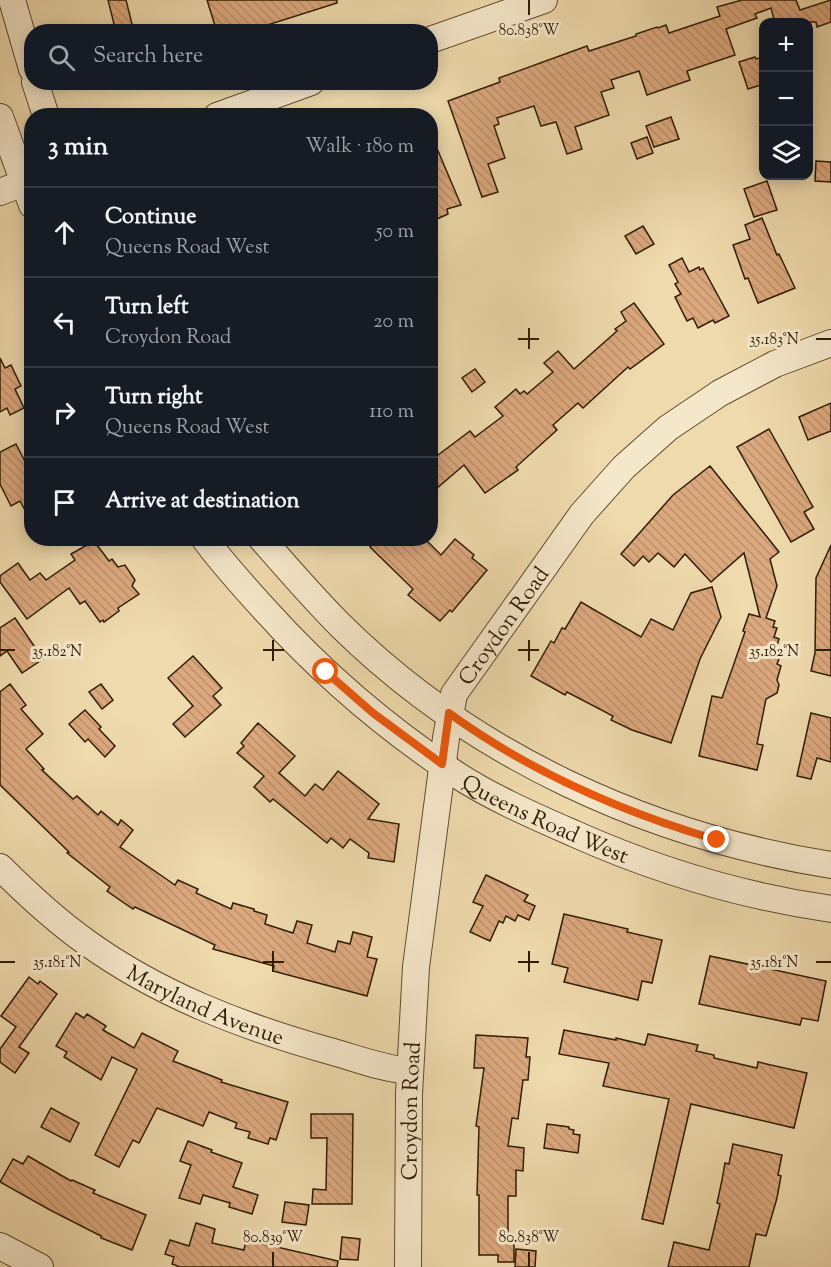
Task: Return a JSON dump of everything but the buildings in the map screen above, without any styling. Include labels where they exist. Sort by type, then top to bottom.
[{"type":"street","points":[[12,0],[24,41]]},
{"type":"street","points":[[438,37],[544,0]]},
{"type":"street","points":[[38,90],[44,108]]},
{"type":"street","points":[[239,108],[289,90]]},
{"type":"street","points":[[0,117],[22,190]]},
{"type":"street","name":"Croydon Road","points":[[408,1267],[410,1071],[416,967],[449,713],[454,694],[582,514],[624,467],[668,428],[720,393],[768,368],[831,343]]},
{"type":"street","name":"Queens Road West","points":[[210,546],[242,585],[304,652],[373,713],[442,764],[494,796],[549,823],[635,860],[748,894],[831,909]]},
{"type":"street","name":"Queens Road West","points":[[268,546],[299,583],[342,626],[406,682],[483,737],[525,762],[590,795],[644,816],[732,844],[831,865]]},
{"type":"street","name":"Maryland Avenue","points":[[0,867],[47,912],[85,942],[134,974],[177,996],[276,1035],[386,1067],[410,1071]]},
{"type":"street","points":[[0,1246],[40,1267]]},
{"type":"route","points":[[326,672],[373,713],[442,764],[449,713],[495,744],[585,792],[644,816],[717,840]]}]
